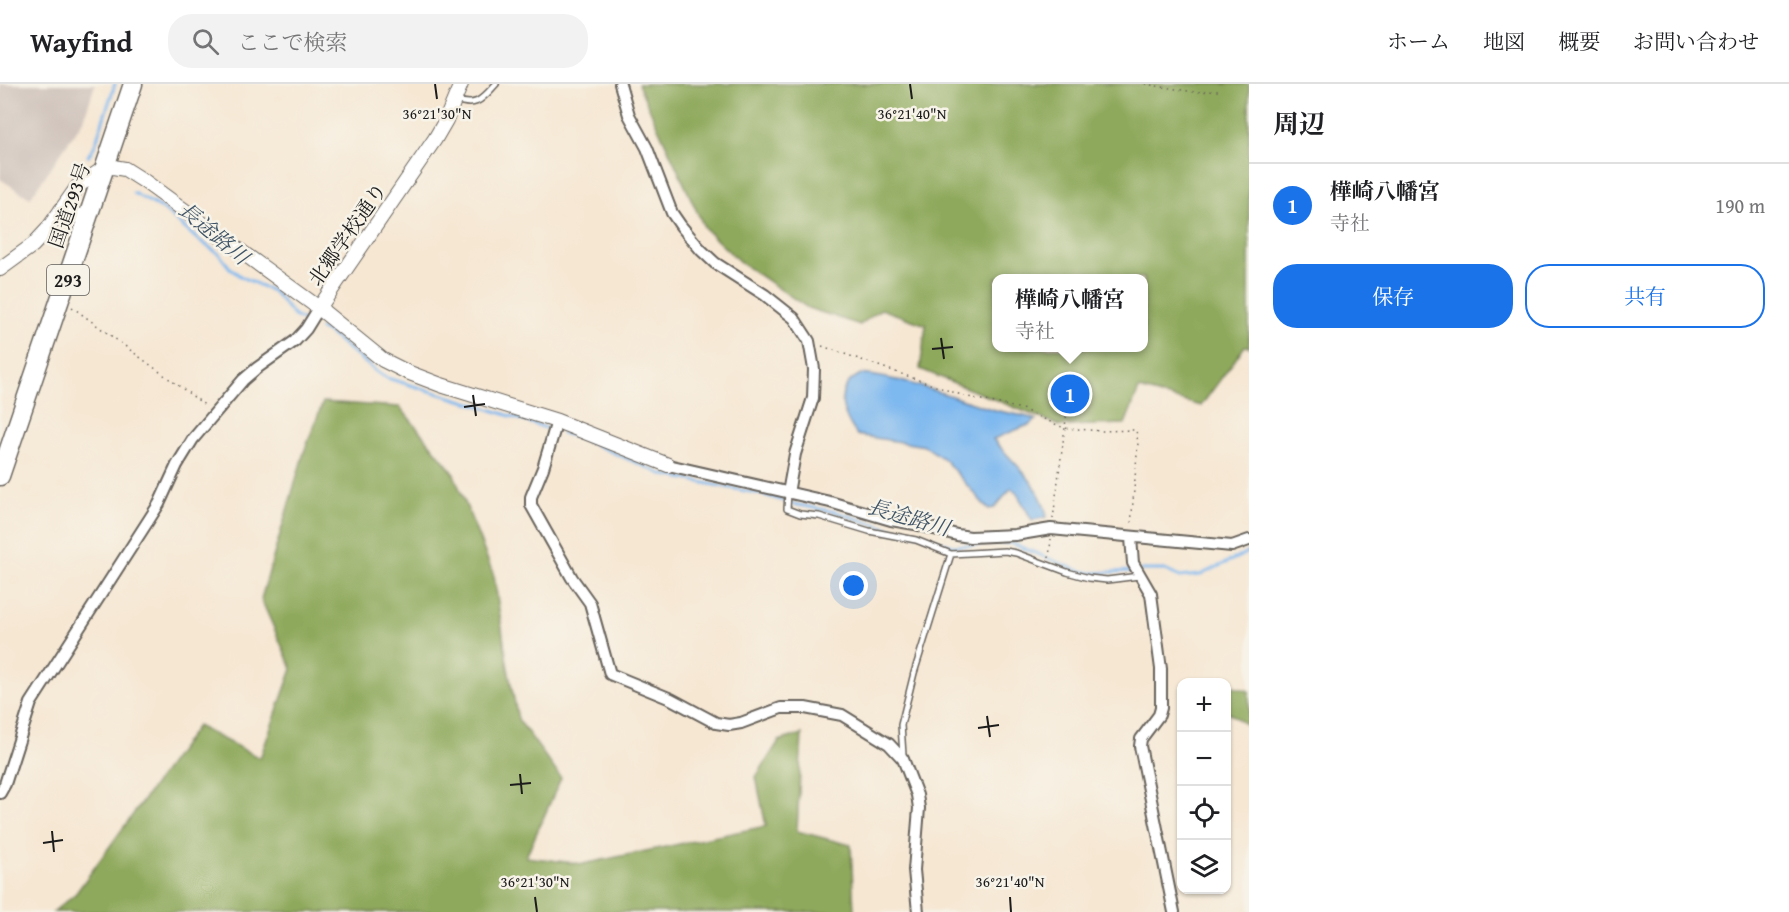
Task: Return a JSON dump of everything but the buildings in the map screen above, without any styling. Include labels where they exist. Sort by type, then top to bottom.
[{"type":"highway","name":"国道293号","points":[[0,476],[61,302],[133,84]]},
{"type":"street","name":"北郷学校通り","points":[[107,166],[125,170],[144,181],[319,308],[435,139],[461,84]]},
{"type":"street","points":[[620,84],[629,115],[647,148],[672,213],[681,226],[715,263],[765,295],[794,318],[808,341],[814,369],[813,398],[795,454],[788,493]]},
{"type":"street","points":[[0,269],[33,245],[47,230],[78,186],[107,166]]},
{"type":"street","points":[[61,210],[75,212],[86,225]]},
{"type":"street","points":[[0,793],[5,784],[4,769],[35,696],[159,504],[177,465],[193,439],[243,380],[295,341],[306,329],[319,308],[383,360],[407,372],[441,385],[558,421],[668,465],[970,537],[1052,529],[1232,546],[1249,540]]},
{"type":"street","points":[[558,421],[531,497],[531,506],[566,569],[590,603],[610,674],[671,699],[716,723],[729,725],[741,723],[790,706],[842,715],[889,744],[903,759],[917,795],[919,808],[914,870],[918,912]]},
{"type":"street","points":[[1131,538],[1133,563],[1151,594],[1161,669],[1159,715],[1141,739],[1140,746],[1174,912]]},
{"type":"lane","points":[[455,100],[470,105],[476,103],[496,84]]},
{"type":"lane","points":[[788,493],[787,508],[791,511],[819,516],[876,533],[916,540],[951,554],[1005,551],[1089,578],[1107,580],[1139,576]]},
{"type":"lane","points":[[903,759],[902,725],[914,673],[951,554]]},
{"type":"path","points":[[1145,84],[1194,92],[1218,91]]},
{"type":"path","points":[[61,302],[75,309],[216,414]]},
{"type":"path","points":[[808,341],[964,396],[1022,409],[1064,428],[1102,431],[1136,430],[1131,538]]},
{"type":"path","points":[[1049,556],[1068,404]]},
{"type":"shaded area","points":[[0,84],[95,84],[84,119],[30,198],[0,179]]},
{"type":"green space","points":[[638,84],[1249,84],[1249,347],[1245,346],[1201,406],[1139,389],[1125,424],[1060,426],[920,369],[926,325],[881,309],[860,325],[808,308],[741,263],[705,229]]},
{"type":"green space","points":[[323,402],[400,407],[453,472],[494,576],[518,719],[561,778],[526,857],[583,864],[766,826],[756,777],[779,741],[802,734],[797,831],[851,845],[854,912],[53,912],[76,893],[197,726],[260,758],[292,669],[261,599],[304,452]]},
{"type":"green space","points":[[1231,686],[1249,691],[1249,727],[1231,714]]},
{"type":"water","points":[[861,374],[912,384],[995,410],[1036,420],[993,439],[1033,484],[1044,505],[1047,517],[1032,520],[1016,492],[1011,488],[995,508],[988,509],[945,460],[925,446],[857,435],[847,419],[842,402],[846,387]]},
{"type":"waterway","name":"長途路川","points":[[88,156],[95,145],[115,84]]},
{"type":"waterway","name":"長途路川","points":[[133,193],[163,209],[196,238],[219,254],[240,276],[274,292],[294,316],[302,320]]},
{"type":"waterway","name":"長途路川","points":[[320,329],[329,333],[387,378],[546,428]]},
{"type":"waterway","name":"長途路川","points":[[562,433],[584,440],[664,475],[761,494],[793,504],[836,512],[897,531],[920,534],[952,546],[1011,543],[1077,570],[1092,573],[1134,571]]},
{"type":"waterway","name":"長途路川","points":[[1141,570],[1165,570],[1180,577],[1200,575],[1249,552]]},
{"type":"place","name":"樺崎八幡宮","points":[[1070,394]]}]
